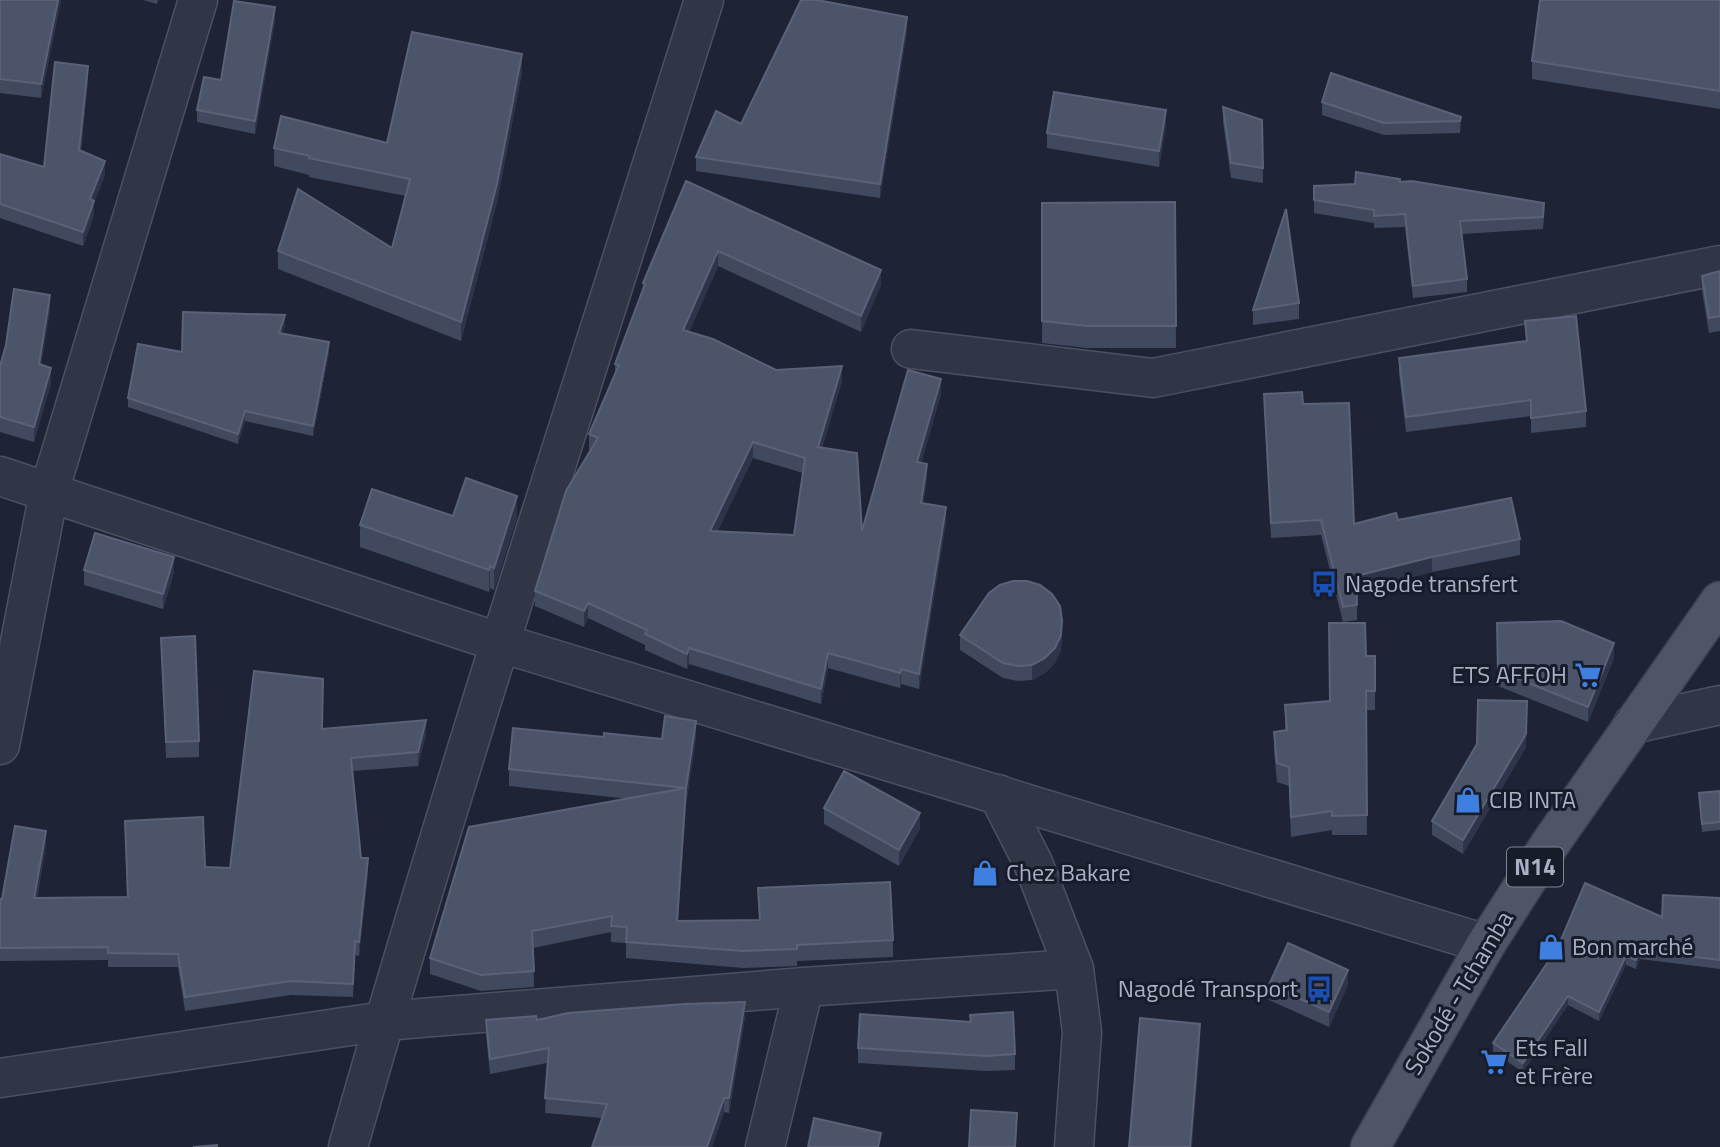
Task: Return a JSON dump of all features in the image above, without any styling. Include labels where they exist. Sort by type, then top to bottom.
[{"type":"main road","name":"Sokodé - Tchamba","points":[[1370,1147],[1486,944],[1550,844],[1720,601]]},
{"type":"street","points":[[0,745],[49,492],[198,0]]},
{"type":"street","points":[[348,1147],[384,1021],[501,643],[704,0]]},
{"type":"street","points":[[911,349],[1153,378],[1720,265]]},
{"type":"street","points":[[0,476],[501,643],[1486,944]]},
{"type":"street","points":[[1633,724],[1720,705]]},
{"type":"street","points":[[998,794],[1032,863],[1074,969],[1082,1032],[1074,1147]]},
{"type":"street","points":[[0,1077],[384,1021],[804,987],[1074,969]]},
{"type":"street","points":[[765,1147],[804,987]]},
{"type":"building","points":[[0,0],[58,0],[41,84],[0,79]]},
{"type":"building","points":[[801,0],[817,0],[907,17],[880,184],[696,157],[716,111],[741,124]]},
{"type":"building","points":[[1540,0],[1720,0],[1720,91],[1532,61]]},
{"type":"building","points":[[234,1],[275,7],[255,121],[197,110],[204,77],[221,80]]},
{"type":"building","points":[[412,32],[522,54],[497,184],[461,322],[278,251],[298,189],[392,248],[410,179],[274,148],[281,116],[387,143]]},
{"type":"building","points":[[55,62],[88,66],[79,150],[105,161],[90,199],[94,201],[83,232],[0,204],[0,154],[44,167]]},
{"type":"building","points":[[1331,73],[1461,117],[1460,121],[1384,123],[1322,102]]},
{"type":"building","points":[[1054,92],[1166,110],[1159,151],[1047,133]]},
{"type":"building","points":[[1223,107],[1262,120],[1263,168],[1231,163]]},
{"type":"building","points":[[1356,172],[1400,179],[1400,182],[1412,181],[1544,203],[1543,217],[1460,221],[1467,279],[1413,286],[1405,214],[1374,216],[1374,210],[1314,200],[1314,186],[1355,184]]},
{"type":"building","points":[[686,181],[881,270],[861,316],[718,251],[683,330],[713,339],[776,370],[842,366],[818,447],[857,453],[862,531],[908,370],[941,379],[917,462],[927,464],[921,503],[946,507],[919,674],[901,669],[900,673],[828,653],[821,689],[689,648],[687,654],[645,634],[647,630],[588,603],[584,611],[535,591],[566,491],[598,438],[589,434],[619,365],[615,364],[645,284],[643,283]],"holes":[[[753,442],[805,458],[794,535],[710,531]]]},
{"type":"building","points":[[1175,202],[1176,326],[1087,326],[1042,321],[1042,203]]},
{"type":"building","points":[[1286,209],[1299,303],[1253,310]]},
{"type":"building","points":[[1720,271],[1720,316],[1709,318],[1702,276]]},
{"type":"building","points":[[14,289],[50,295],[39,364],[51,368],[34,427],[0,417],[0,366],[6,345]]},
{"type":"building","points":[[183,312],[285,315],[279,333],[329,342],[313,426],[245,411],[238,434],[128,398],[138,344],[182,352]]},
{"type":"building","points":[[1576,316],[1586,411],[1531,418],[1531,400],[1406,417],[1399,358],[1527,341],[1525,321]]},
{"type":"building","points":[[1302,392],[1303,404],[1349,403],[1354,524],[1396,513],[1398,520],[1511,498],[1520,539],[1356,576],[1357,605],[1343,607],[1321,520],[1271,523],[1264,394]]},
{"type":"building","points":[[466,478],[517,496],[494,568],[490,566],[489,570],[360,525],[372,489],[453,516]]},
{"type":"building","points":[[95,533],[174,557],[163,594],[84,570]]},
{"type":"building","points":[[1013,581],[1040,585],[1052,594],[1060,606],[1061,635],[1055,648],[1032,665],[1003,663],[960,635],[989,593],[1000,585]]},
{"type":"building","points":[[1561,621],[1614,643],[1588,707],[1498,671],[1497,623]]},
{"type":"building","points":[[1329,623],[1365,623],[1366,656],[1375,656],[1375,691],[1366,691],[1367,815],[1332,816],[1332,811],[1291,817],[1289,767],[1277,763],[1274,732],[1287,730],[1285,705],[1330,701]]},
{"type":"building","points":[[195,636],[199,741],[166,742],[161,638]]},
{"type":"building","points":[[254,671],[323,679],[322,729],[426,720],[418,752],[351,758],[361,858],[368,858],[359,942],[355,941],[353,984],[291,981],[185,997],[178,954],[108,953],[108,947],[0,948],[0,899],[15,826],[46,831],[34,898],[128,897],[125,821],[203,817],[205,867],[230,868]]},
{"type":"building","points":[[1478,700],[1527,701],[1526,734],[1463,840],[1432,821],[1477,744]]},
{"type":"building","points":[[665,716],[696,721],[686,788],[509,769],[513,728],[604,737],[604,733],[662,739]]},
{"type":"building","points":[[844,771],[920,813],[899,850],[824,808]]},
{"type":"building","points":[[686,788],[677,921],[760,920],[758,888],[890,882],[893,940],[743,951],[626,942],[627,927],[611,926],[612,916],[532,931],[534,971],[481,975],[430,958],[469,827]]},
{"type":"building","points":[[1720,791],[1720,822],[1702,824],[1699,793]]},
{"type":"building","points":[[1585,883],[1662,917],[1663,895],[1720,898],[1720,960],[1640,950],[1636,960],[1626,956],[1599,1012],[1568,996],[1523,1063],[1493,1043],[1558,947]]},
{"type":"building","points":[[1288,943],[1348,970],[1329,1012],[1269,985]]},
{"type":"building","points":[[745,1002],[729,1098],[724,1098],[707,1147],[592,1147],[607,1104],[545,1098],[549,1048],[490,1059],[486,1020],[536,1016],[537,1020],[568,1013]]},
{"type":"building","points":[[1013,1012],[1015,1054],[986,1056],[858,1048],[860,1014],[971,1022],[970,1015]]},
{"type":"building","points":[[1140,1018],[1200,1024],[1190,1147],[1129,1147]]},
{"type":"building","points":[[971,1110],[1017,1113],[1015,1147],[969,1147]]},
{"type":"building","points":[[814,1118],[881,1133],[878,1147],[808,1147]]},
{"type":"place","name":"Nagode transfert","points":[[1324,584]]},
{"type":"place","name":"ETS AFFOH","points":[[1588,675]]},
{"type":"place","name":"CIB INTA","points":[[1468,800]]},
{"type":"place","name":"Chez Bakare","points":[[985,873]]},
{"type":"place","name":"Bon marché","points":[[1551,947]]},
{"type":"place","name":"Nagodé Transport","points":[[1319,989]]},
{"type":"place","name":"Ets Fall et Frère","points":[[1494,1062]]}]
